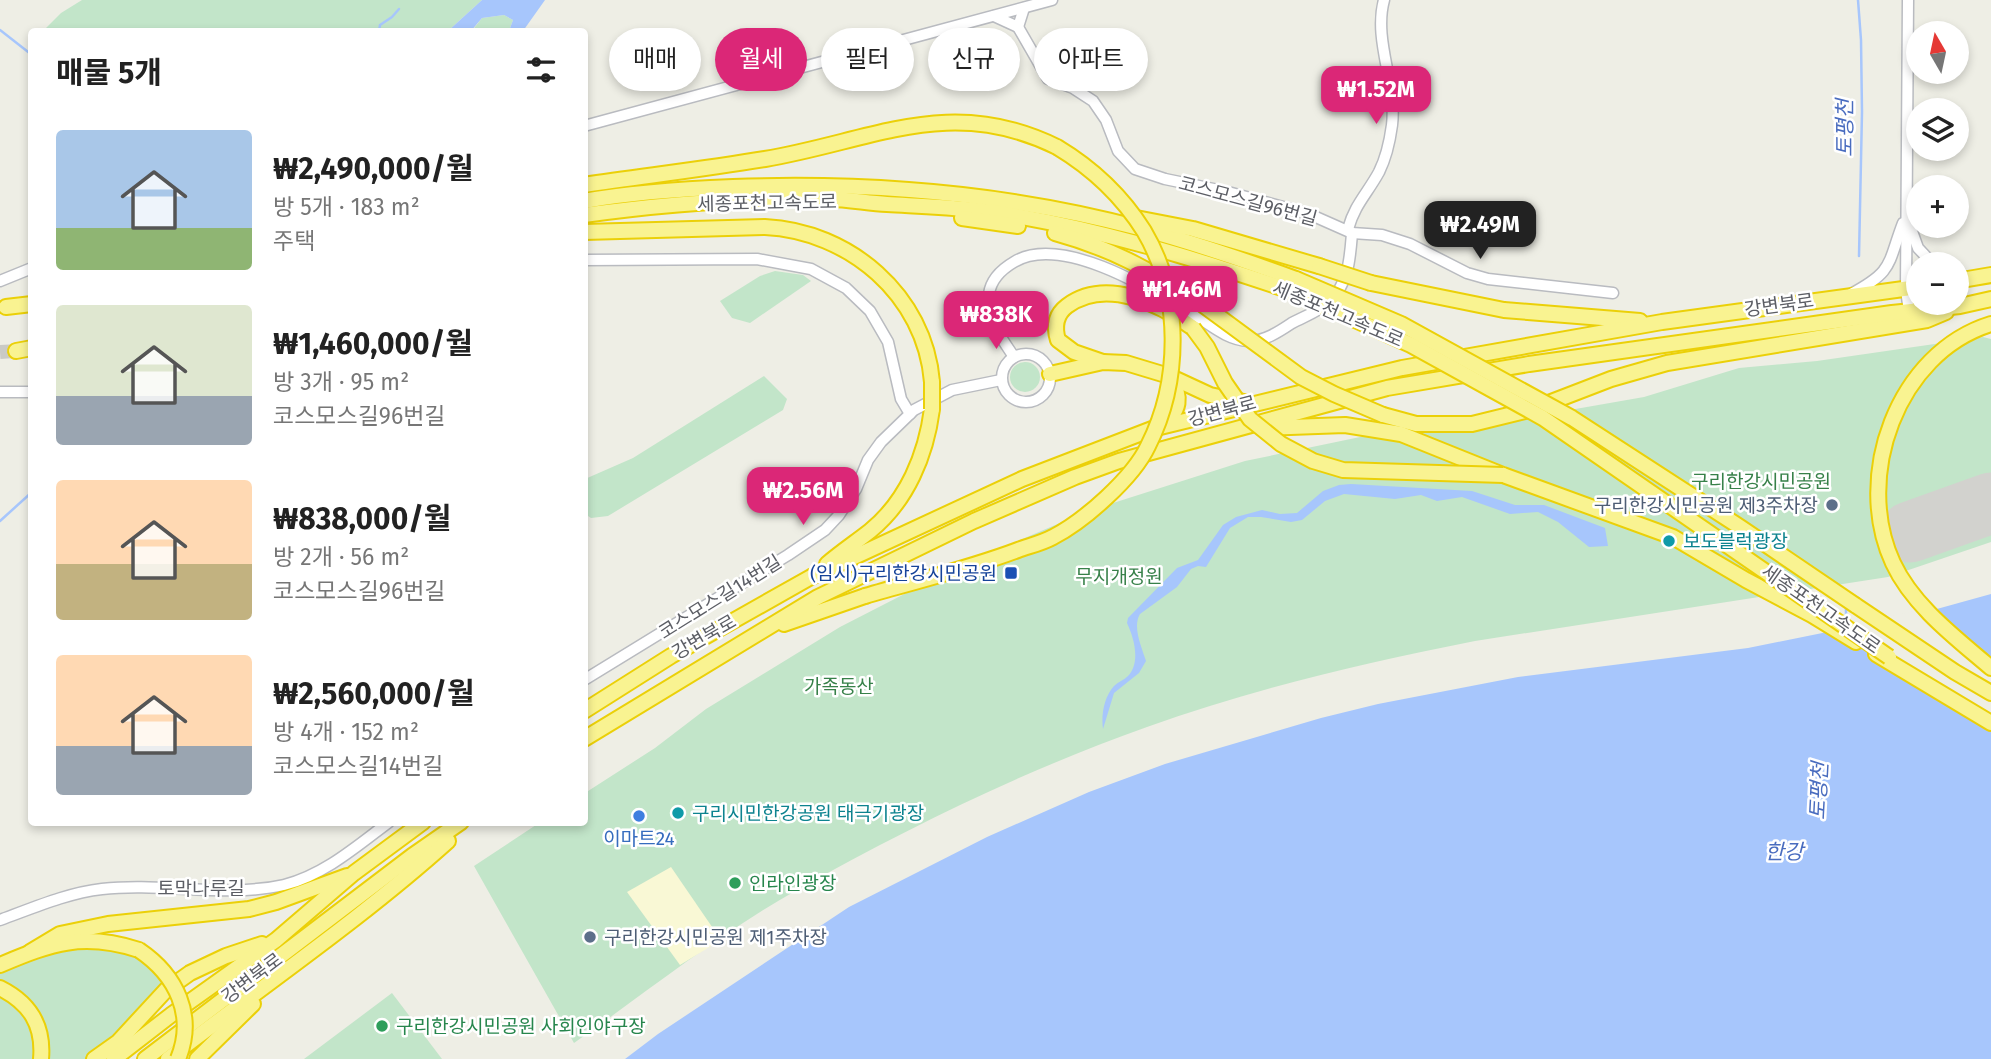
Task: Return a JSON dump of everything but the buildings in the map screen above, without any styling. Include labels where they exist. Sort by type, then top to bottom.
[{"type":"highway","points":[[588,184],[777,157],[895,129],[942,121],[976,122],[1007,128],[1057,147],[1096,174],[1122,201],[1145,232],[1163,276],[1173,325],[1168,388],[1148,448],[1101,503],[1054,537],[995,559],[865,596],[756,634]]},
{"type":"highway","name":"세종포천고속도로","points":[[588,200],[699,188],[788,185],[880,187],[1016,203],[1137,227],[1189,242],[1294,285],[1401,324],[1572,418],[1991,693]]},
{"type":"highway","points":[[880,187],[977,189],[1193,229],[1371,283],[1455,302],[1504,310],[1662,322]]},
{"type":"highway","name":"세종포천고속도로","points":[[588,214],[635,208],[778,198],[832,199],[992,212],[1157,248],[1294,285],[1411,345],[1543,418],[1889,657],[1991,722]]},
{"type":"highway","points":[[864,203],[1042,230],[1088,242],[1132,260],[1195,299],[1301,377],[1382,415],[1416,424],[1472,424],[1503,418],[1533,410],[1611,379],[1667,363],[1927,320],[1939,315]]},
{"type":"highway","points":[[588,232],[765,227],[792,229],[825,239],[869,265],[900,297],[923,341],[932,382],[932,409],[925,447],[901,496],[870,531],[811,576]]},
{"type":"highway","points":[[1969,278],[1991,275]]},
{"type":"highway","name":"강변북로","points":[[588,708],[671,656],[811,576],[1023,478],[1152,429],[1249,403],[1402,368],[1662,322],[1906,290]]},
{"type":"highway","points":[[1103,362],[1074,352],[1058,340],[1058,315],[1078,300],[1095,294],[1129,296],[1170,311],[1193,328],[1207,346],[1225,383],[1250,419],[1282,444],[1314,461],[1343,470],[1503,475]]},
{"type":"highway","points":[[1969,304],[1991,299]]},
{"type":"highway","points":[[6,307],[28,304]]},
{"type":"highway","name":"강변북로","points":[[588,737],[756,634],[853,579],[1031,495],[1119,461],[1367,393],[1443,378],[1906,311]]},
{"type":"highway","points":[[1991,324],[1978,328],[1938,354],[1911,384],[1893,417],[1883,447],[1879,507],[1893,563],[1926,608],[1991,668]]},
{"type":"highway","points":[[16,351],[28,349]]},
{"type":"highway","points":[[1050,374],[1103,362],[1126,363],[1169,376],[1210,395],[1249,403]]},
{"type":"highway","points":[[1152,429],[1175,412],[1179,400],[1178,390],[1169,376]]},
{"type":"highway","points":[[1236,429],[1345,425],[1401,434],[1503,475],[1674,537],[1812,615],[1991,722]]},
{"type":"highway","name":"강변북로","points":[[114,1059],[276,940],[355,873],[418,826]]},
{"type":"highway","name":"강변북로","points":[[145,1059],[455,826]]},
{"type":"highway","points":[[168,1059],[420,866],[464,826]]},
{"type":"highway","points":[[30,952],[60,934],[108,923],[249,909],[355,873]]},
{"type":"highway","points":[[0,965],[45,946],[97,939],[139,950],[165,971],[176,986],[184,1014],[184,1035],[178,1059]]},
{"type":"highway","points":[[94,1059],[118,1042],[166,990],[190,973],[276,940]]},
{"type":"highway","points":[[197,1059],[229,1025],[296,963]]},
{"type":"highway","points":[[0,988],[21,1001],[37,1021],[41,1034],[41,1059]]},
{"type":"street","points":[[588,125],[1052,0]]},
{"type":"street","points":[[1014,356],[994,326],[989,312],[989,291],[999,271],[1020,259],[1040,253],[1119,272],[1221,333],[1250,341],[1273,335],[1329,303],[1348,273],[1352,233],[1349,229],[1354,210],[1380,170],[1392,122],[1390,77],[1381,23],[1384,0]]},
{"type":"street","points":[[1906,175],[1908,0]]},
{"type":"street","points":[[994,16],[1018,27],[1024,8]]},
{"type":"street","name":"코스모스길96번길","points":[[1018,27],[1048,79],[1073,88],[1093,101],[1106,120],[1118,150],[1135,169],[1165,179],[1228,192],[1309,214],[1352,233],[1382,235],[1410,244],[1467,272],[1488,279],[1613,293]]},
{"type":"street","points":[[1846,296],[1870,284],[1887,270],[1906,216]]},
{"type":"street","points":[[588,260],[757,259],[811,269],[846,288],[870,311],[888,342],[901,399],[910,414]]},
{"type":"street","points":[[0,281],[28,270]]},
{"type":"street","points":[[1025,353],[1037,356],[1045,363],[1050,374],[1048,388],[1044,394],[1025,402],[1012,398],[1001,380],[1004,367],[1014,356],[1025,353]]},
{"type":"street","name":"코스모스길14번길","points":[[588,678],[825,530],[839,515],[856,489],[868,460],[881,442],[910,414],[953,390],[1001,380]]},
{"type":"street","points":[[0,392],[28,392]]},
{"type":"street","name":"토막나루길","points":[[0,920],[71,895],[104,888],[251,888],[283,885],[308,877],[332,864],[384,826]]},
{"type":"green space","points":[[82,0],[482,0],[451,28],[46,28],[61,13]]},
{"type":"green space","points":[[504,15],[513,20],[510,28],[474,28],[482,18]]},
{"type":"green space","points":[[775,271],[803,275],[811,281],[750,323],[732,318],[720,301],[760,276]]},
{"type":"green space","name":"구리한강시민공원","points":[[1983,337],[1991,339],[1991,542],[1888,577],[1475,641],[1392,658],[1268,689],[1147,727],[1013,781],[925,822],[797,890],[740,925],[574,1043],[474,866],[534,826],[588,826],[588,791],[655,748],[706,709],[840,627],[957,567],[1088,511],[1245,461],[1413,426],[1479,426],[1644,397],[1739,368],[1817,361]]},
{"type":"green space","points":[[1025,362],[1036,366],[1040,377],[1036,388],[1025,392],[1014,388],[1010,377],[1014,366]]},
{"type":"green space","points":[[764,376],[787,399],[783,410],[608,516],[588,516],[588,478],[633,458]]},
{"type":"green space","points":[[85,941],[142,957],[165,984],[133,1020],[89,1059],[47,1059],[34,1013],[22,996],[0,983],[0,968]]},
{"type":"green space","points":[[0,993],[18,1001],[36,1036],[35,1059],[0,1059]]},
{"type":"green space","name":"구리한강시민공원 사회인야구장","points":[[392,993],[442,1059],[304,1059]]},
{"type":"sand","points":[[671,867],[721,940],[680,965],[627,892]]},
{"type":"water","points":[[482,0],[545,0],[525,28],[510,28],[513,20],[504,15],[482,18],[474,28],[451,28]]},
{"type":"water","points":[[1351,484],[1472,491],[1515,505],[1544,505],[1605,528],[1608,546],[1589,547],[1558,522],[1538,512],[1510,514],[1462,497],[1437,501],[1421,495],[1395,499],[1344,494],[1325,501],[1302,520],[1291,522],[1248,517],[1230,528],[1206,567],[1191,569],[1177,587],[1140,614],[1137,631],[1146,661],[1139,673],[1114,693],[1103,729],[1103,712],[1108,695],[1114,686],[1128,676],[1134,664],[1135,650],[1128,618],[1177,568],[1198,560],[1223,525],[1236,517],[1262,510],[1280,514],[1297,513],[1323,491]]},
{"type":"water","name":"한강","points":[[1991,594],[1991,1059],[625,1059],[658,1034],[849,907],[987,837],[1089,792],[1165,764],[1378,704],[1518,677],[1748,648],[1926,612]]},
{"type":"pier","points":[[1925,609],[1991,660],[1991,726],[1839,626]]},
{"type":"waterway","name":"토평천","points":[[1858,0],[1862,112],[1859,256]]},
{"type":"waterway","points":[[380,28],[399,9]]},
{"type":"waterway","points":[[0,30],[28,52]]},
{"type":"waterway","points":[[0,521],[28,496]]},
{"type":"waterway","name":"토평천","points":[[1846,609],[1846,619]]},
{"type":"runway","points":[[1910,532],[1991,503]]},
{"type":"tunnel","points":[[0,352],[16,351]]},
{"type":"place","name":"구리한강시민공원 제3주차장","points":[[1832,505]]},
{"type":"place","name":"보도블럭광장","points":[[1669,541]]},
{"type":"place","name":"(임시)구리한강시민공원","points":[[1011,573]]},
{"type":"place","name":"구리시민한강공원 태극기광장","points":[[678,813]]},
{"type":"place","name":"이마트24","points":[[639,816]]},
{"type":"place","name":"인라인광장","points":[[735,883]]},
{"type":"place","name":"구리한강시민공원 제1주차장","points":[[590,937]]},
{"type":"place","name":"구리한강시민공원 사회인야구장","points":[[382,1026]]},
{"type":"park label","name":"무지개정원","points":[[1119,576]]},
{"type":"park label","name":"가족동산","points":[[839,686]]}]
